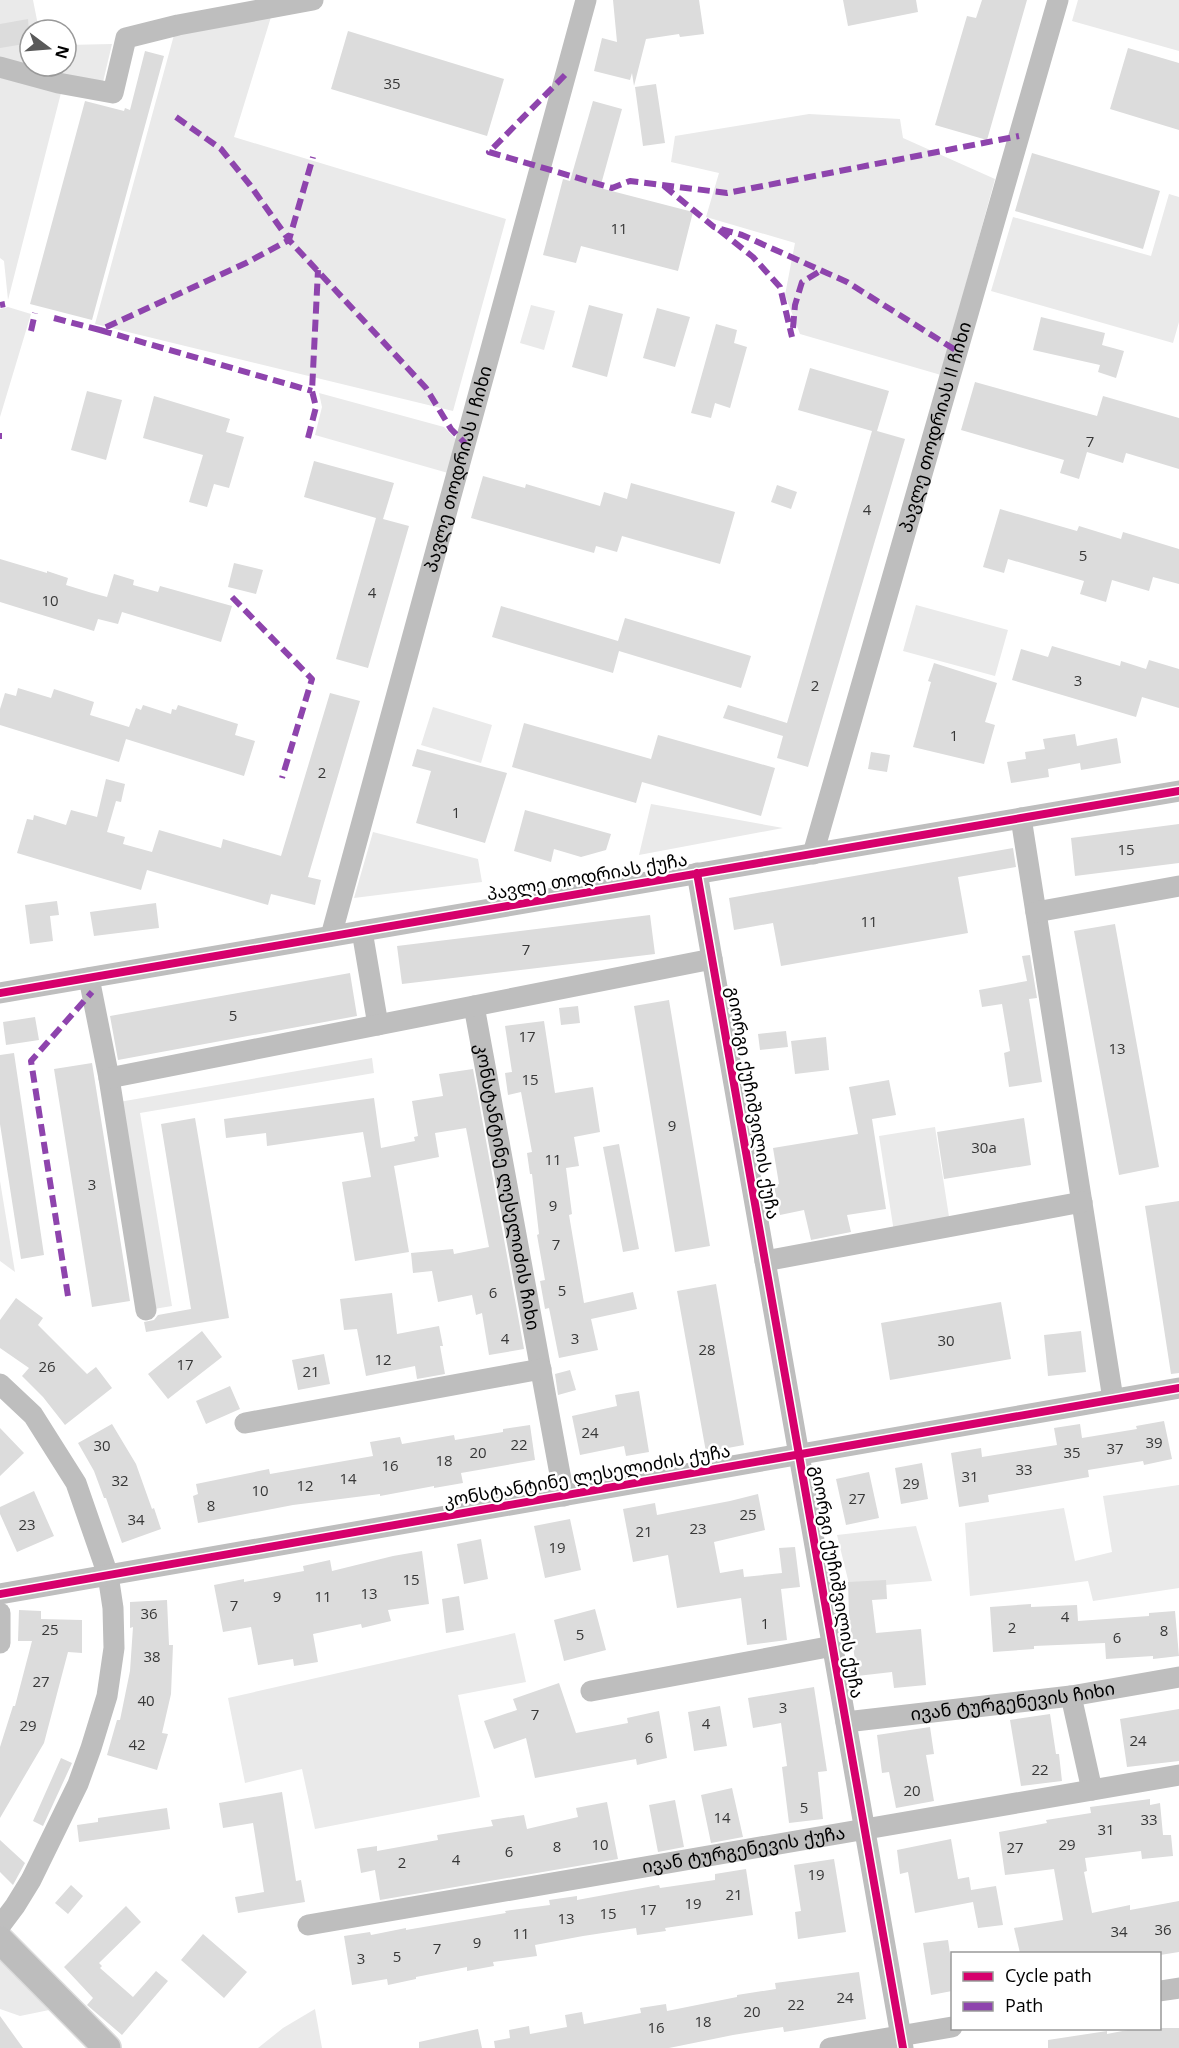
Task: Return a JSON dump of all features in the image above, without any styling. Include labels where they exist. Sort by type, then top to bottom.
[{"type":"main road","points":[[0,1940],[107,2048]]},
{"type":"street","points":[[0,67],[58,83],[113,93],[126,38],[178,25],[313,0]]},
{"type":"street","name":"პავლე თოდრიას I ჩიხი","points":[[331,936],[586,0]]},
{"type":"street","name":"პავლე თოდრიას II ჩიხი","points":[[813,854],[1058,0]]},
{"type":"street","name":"პავლე თოდრიას ქუჩა","points":[[0,993],[1179,791]]},
{"type":"street","points":[[1022,818],[1113,1400]]},
{"type":"street","name":"გიორგი ქუჩიშვილის ქუჩა","points":[[698,873],[902,2042]]},
{"type":"street","points":[[1036,912],[1179,886]]},
{"type":"street","points":[[362,931],[378,1025]]},
{"type":"street","points":[[109,1078],[712,959]]},
{"type":"street","points":[[89,978],[109,1078],[146,1310]]},
{"type":"street","name":"კონსტანტინე ლესელიძის ჩიხი","points":[[474,1006],[564,1496]]},
{"type":"street","points":[[765,1262],[1082,1202]]},
{"type":"street","points":[[245,1423],[541,1369]]},
{"type":"street","points":[[0,1384],[33,1416],[76,1483],[108,1575],[114,1608],[114,1648],[107,1696],[91,1748],[78,1784],[31,1880],[0,1926]]},
{"type":"street","name":"კონსტანტინე ლესელიძის ქუჩა","points":[[0,1594],[1179,1388]]},
{"type":"street","points":[[0,1613],[0,1643]]},
{"type":"street","points":[[591,1691],[833,1646]]},
{"type":"street","name":"ივან ტურგენევის ჩიხი","points":[[846,1722],[1071,1696],[1179,1677]]},
{"type":"street","points":[[1071,1696],[1092,1790]]},
{"type":"street","name":"ივან ტურგენევის ქუჩა","points":[[309,1925],[1179,1775]]},
{"type":"street","points":[[1161,1991],[1179,1988]]},
{"type":"street","points":[[830,2048],[902,2042],[951,2027]]},
{"type":"shaded area","points":[[0,0],[33,0],[37,18],[18,18],[18,64],[0,59]]},
{"type":"shaded area","points":[[1078,0],[1179,0],[1179,51],[1072,21]]},
{"type":"shaded area","points":[[271,17],[234,137],[506,219],[453,411],[95,324],[174,35]]},
{"type":"shaded area","points":[[112,44],[103,82],[78,78],[78,45]]},
{"type":"shaded area","points":[[0,75],[61,93],[8,300],[4,261],[0,258]]},
{"type":"shaded area","points":[[809,114],[900,119],[903,138],[995,179],[941,375],[800,334],[785,295],[795,243],[706,217],[719,173],[671,162],[675,136]]},
{"type":"shaded area","points":[[1169,194],[1179,197],[1179,322],[1173,343],[991,291],[1013,217],[1151,256]]},
{"type":"shaded area","points":[[531,305],[555,311],[544,350],[520,343]]},
{"type":"shaded area","points":[[8,307],[31,314],[0,417],[0,309]]},
{"type":"shaded area","points":[[319,393],[444,427],[457,440],[448,473],[315,435],[322,407]]},
{"type":"shaded area","points":[[916,605],[1008,630],[995,676],[903,651]]},
{"type":"shaded area","points":[[433,707],[492,725],[481,763],[421,745]]},
{"type":"shaded area","points":[[651,804],[783,828],[639,855]]},
{"type":"shaded area","points":[[373,832],[478,859],[482,882],[354,898]]},
{"type":"shaded area","points":[[372,1058],[374,1073],[140,1113],[172,1306],[154,1309],[119,1102]]},
{"type":"shaded area","points":[[935,1127],[950,1223],[894,1232],[879,1136]]},
{"type":"shaded area","points":[[0,1181],[15,1272],[0,1261]]},
{"type":"shaded area","points":[[1179,1485],[1179,1588],[1093,1601],[1088,1581],[970,1596],[965,1523],[1064,1508],[1075,1561],[1112,1552],[1103,1496]]},
{"type":"shaded area","points":[[916,1526],[932,1581],[850,1588],[837,1535]]},
{"type":"shaded area","points":[[515,1633],[526,1682],[458,1695],[480,1797],[315,1829],[302,1769],[245,1783],[228,1698]]},
{"type":"shaded area","points":[[0,1951],[59,2008],[20,2016],[0,2009]]},
{"type":"shaded area","points":[[315,2009],[322,2048],[258,2048],[283,2028]]},
{"type":"building","points":[[613,0],[699,0],[704,34],[680,37],[679,34],[646,39],[634,86],[632,73],[630,80],[594,71],[602,38],[617,42]]},
{"type":"building","points":[[843,0],[916,0],[918,12],[848,26]]},
{"type":"building","points":[[982,0],[1027,0],[987,140],[935,125],[967,16],[976,18]]},
{"type":"building","points":[[18,21],[18,45],[0,48],[0,24]]},
{"type":"building","points":[[348,31],[504,79],[487,136],[331,89]]},
{"type":"building","points":[[1128,48],[1179,63],[1179,130],[1110,109]]},
{"type":"building","points":[[145,51],[164,56],[92,320],[30,304],[85,101],[124,111],[125,108],[130,110]]},
{"type":"building","points":[[656,84],[665,143],[643,146],[635,87]]},
{"type":"building","points":[[593,101],[622,109],[600,188],[693,212],[678,271],[581,246],[576,263],[543,255],[563,179],[570,181]]},
{"type":"building","points":[[1032,153],[1160,191],[1143,249],[1015,211]]},
{"type":"building","points":[[589,305],[623,314],[607,377],[572,367]]},
{"type":"building","points":[[657,308],[690,317],[675,367],[643,358]]},
{"type":"building","points":[[1041,317],[1105,333],[1102,345],[1124,351],[1116,378],[1098,372],[1100,365],[1033,350]]},
{"type":"building","points":[[716,324],[737,330],[734,343],[747,347],[730,408],[715,403],[711,418],[691,413]]},
{"type":"building","points":[[810,368],[889,391],[877,431],[905,439],[808,767],[777,758],[783,736],[723,718],[728,705],[787,723],[872,431],[798,410]]},
{"type":"building","points":[[975,382],[1097,416],[1103,396],[1179,418],[1179,469],[1126,453],[1123,463],[1087,452],[1079,479],[1060,473],[1064,460],[961,430]]},
{"type":"building","points":[[87,391],[122,400],[106,460],[71,450]]},
{"type":"building","points":[[154,396],[230,419],[226,432],[244,437],[229,488],[214,484],[207,507],[189,502],[203,455],[143,438]]},
{"type":"building","points":[[314,461],[394,483],[383,519],[409,526],[368,668],[336,659],[376,518],[304,497]]},
{"type":"building","points":[[483,476],[525,488],[526,484],[600,506],[604,492],[627,499],[631,483],[735,512],[720,564],[622,536],[617,552],[596,546],[594,553],[471,518]]},
{"type":"building","points":[[777,485],[797,492],[791,509],[771,502]]},
{"type":"building","points":[[1000,509],[1077,531],[1079,526],[1121,539],[1123,532],[1179,549],[1179,584],[1153,577],[1149,591],[1112,580],[1106,602],[1080,594],[1084,581],[1008,559],[1004,573],[983,567]]},
{"type":"building","points":[[0,559],[68,578],[66,585],[107,597],[114,574],[134,580],[133,585],[158,592],[160,586],[232,606],[221,642],[122,612],[118,624],[98,619],[94,631],[0,602]]},
{"type":"building","points":[[234,563],[263,570],[256,594],[228,587]]},
{"type":"building","points":[[501,606],[618,641],[625,618],[751,656],[741,688],[619,651],[613,673],[492,637]]},
{"type":"building","points":[[1052,646],[1120,666],[1121,661],[1146,669],[1149,660],[1179,669],[1179,708],[1142,697],[1136,717],[1012,680],[1021,649],[1048,657]]},
{"type":"building","points":[[934,663],[997,683],[985,722],[995,725],[984,764],[913,747]]},
{"type":"building","points":[[18,688],[51,698],[54,689],[94,702],[90,715],[129,727],[136,708],[141,710],[143,705],[171,714],[172,709],[176,710],[178,705],[238,724],[235,735],[255,741],[244,776],[126,739],[119,762],[0,725],[0,709],[5,693],[16,696]]},
{"type":"building","points":[[330,693],[360,701],[308,877],[321,880],[315,905],[271,894],[268,905],[147,870],[141,890],[17,853],[27,819],[33,820],[34,815],[66,825],[71,810],[97,817],[106,779],[125,784],[121,802],[116,801],[107,832],[125,837],[123,844],[152,852],[159,830],[221,848],[223,839],[281,856]]},
{"type":"building","points":[[524,723],[651,759],[658,735],[775,768],[761,816],[642,782],[636,803],[512,767]]},
{"type":"building","points":[[1075,734],[1077,746],[1117,738],[1121,763],[1081,770],[1080,763],[1048,769],[1049,777],[1011,783],[1007,762],[1026,759],[1025,752],[1045,749],[1043,739]]},
{"type":"building","points":[[417,749],[507,773],[485,843],[416,823],[431,771],[412,766]]},
{"type":"building","points":[[871,752],[890,755],[887,772],[868,769]]},
{"type":"building","points":[[525,810],[611,834],[606,850],[581,857],[554,849],[551,862],[514,851]]},
{"type":"building","points":[[1179,824],[1179,863],[1075,876],[1071,838]]},
{"type":"building","points":[[1013,848],[1016,867],[958,877],[968,933],[781,966],[773,923],[734,930],[729,898]]},
{"type":"building","points":[[57,901],[59,915],[50,916],[53,941],[30,944],[25,905]]},
{"type":"building","points":[[156,903],[159,928],[94,936],[90,912]]},
{"type":"building","points":[[650,915],[655,954],[402,984],[397,946]]},
{"type":"building","points":[[1115,924],[1159,1167],[1119,1175],[1074,931]]},
{"type":"building","points":[[1030,955],[1037,998],[1029,999],[1042,1082],[1009,1087],[1004,1053],[1010,1051],[1002,1004],[982,1007],[979,990],[1027,981],[1022,956]]},
{"type":"building","points":[[350,973],[357,1016],[118,1060],[110,1016]]},
{"type":"building","points":[[669,1000],[710,1246],[675,1252],[634,1006]]},
{"type":"building","points":[[578,1006],[580,1023],[561,1025],[559,1008]]},
{"type":"building","points":[[35,1017],[39,1040],[6,1045],[3,1022]]},
{"type":"building","points":[[544,1021],[555,1093],[593,1087],[600,1132],[574,1137],[579,1166],[566,1168],[572,1214],[569,1215],[584,1303],[633,1292],[637,1309],[591,1319],[598,1350],[559,1358],[549,1308],[545,1309],[540,1281],[545,1280],[537,1235],[539,1234],[532,1174],[530,1174],[527,1153],[532,1152],[521,1092],[508,1095],[505,1073],[512,1072],[505,1026]]},
{"type":"building","points":[[786,1031],[788,1047],[760,1050],[758,1034]]},
{"type":"building","points":[[826,1037],[829,1070],[795,1074],[791,1041]]},
{"type":"building","points":[[14,1053],[44,1255],[21,1259],[0,1124],[0,1055]]},
{"type":"building","points":[[92,1063],[130,1301],[92,1307],[54,1069]]},
{"type":"building","points":[[473,1069],[524,1349],[489,1355],[482,1313],[476,1315],[472,1295],[438,1302],[432,1271],[413,1273],[411,1253],[453,1249],[454,1254],[489,1247],[466,1128],[435,1133],[439,1157],[394,1166],[409,1252],[355,1261],[342,1182],[371,1177],[363,1132],[267,1146],[266,1133],[226,1138],[224,1119],[374,1098],[381,1148],[415,1141],[414,1137],[418,1136],[412,1101],[443,1096],[439,1074]]},
{"type":"building","points":[[889,1080],[896,1115],[872,1119],[886,1209],[847,1215],[851,1232],[811,1240],[804,1210],[780,1215],[774,1186],[779,1184],[773,1148],[858,1134],[849,1087]]},
{"type":"building","points":[[195,1118],[229,1318],[146,1332],[144,1322],[154,1320],[158,1315],[191,1309],[161,1124]]},
{"type":"building","points":[[1024,1118],[1031,1165],[944,1179],[937,1132]]},
{"type":"building","points":[[619,1144],[639,1249],[623,1252],[603,1147]]},
{"type":"building","points":[[1179,1201],[1179,1373],[1171,1374],[1145,1206]]},
{"type":"building","points":[[716,1284],[744,1445],[706,1452],[677,1291]]},
{"type":"building","points":[[392,1293],[397,1334],[439,1326],[445,1374],[417,1379],[415,1366],[366,1376],[357,1329],[344,1330],[340,1299]]},
{"type":"building","points":[[16,1298],[43,1318],[38,1325],[87,1374],[96,1367],[112,1388],[65,1425],[43,1397],[22,1376],[29,1368],[0,1348],[0,1320]]},
{"type":"building","points":[[1001,1302],[1011,1359],[890,1380],[881,1323]]},
{"type":"building","points":[[202,1331],[222,1357],[168,1399],[148,1374]]},
{"type":"building","points":[[1081,1331],[1086,1372],[1048,1376],[1044,1335]]},
{"type":"building","points":[[324,1354],[330,1384],[298,1390],[292,1360]]},
{"type":"building","points":[[570,1370],[576,1390],[558,1395],[555,1374]]},
{"type":"building","points":[[230,1386],[240,1409],[206,1424],[196,1401]]},
{"type":"building","points":[[639,1391],[649,1452],[626,1456],[624,1446],[580,1455],[572,1416],[617,1406],[615,1395]]},
{"type":"building","points":[[1164,1421],[1172,1459],[1144,1465],[1143,1461],[1088,1470],[1089,1477],[988,1495],[989,1502],[959,1507],[951,1453],[981,1448],[982,1457],[1057,1445],[1054,1428],[1080,1424],[1082,1438],[1137,1429],[1136,1426]]},
{"type":"building","points":[[112,1424],[136,1464],[161,1529],[122,1543],[106,1498],[78,1443]]},
{"type":"building","points":[[530,1425],[535,1460],[461,1473],[463,1483],[380,1496],[380,1494],[293,1505],[198,1523],[193,1496],[198,1494],[196,1484],[269,1469],[270,1474],[373,1456],[370,1442],[400,1437],[402,1444],[454,1435],[455,1440]]},
{"type":"building","points":[[0,1428],[24,1453],[0,1476]]},
{"type":"building","points":[[922,1463],[928,1499],[901,1504],[895,1468]]},
{"type":"building","points":[[869,1472],[879,1518],[846,1525],[836,1479]]},
{"type":"building","points":[[34,1491],[54,1536],[17,1552],[0,1514],[0,1507]]},
{"type":"building","points":[[758,1494],[765,1530],[714,1542],[720,1573],[743,1569],[744,1577],[782,1573],[779,1548],[795,1547],[800,1587],[781,1589],[787,1640],[747,1645],[741,1598],[677,1608],[668,1555],[633,1562],[623,1509],[655,1503],[657,1515]]},
{"type":"building","points":[[570,1519],[581,1570],[545,1578],[534,1526]]},
{"type":"building","points":[[481,1539],[488,1579],[464,1584],[457,1544]]},
{"type":"building","points":[[422,1551],[429,1604],[388,1610],[391,1621],[362,1628],[361,1624],[313,1634],[318,1662],[294,1666],[293,1659],[258,1665],[251,1627],[223,1632],[214,1585],[304,1571],[303,1566],[330,1560],[332,1571]]},
{"type":"building","points":[[886,1580],[887,1599],[872,1600],[876,1633],[921,1629],[926,1685],[894,1688],[892,1672],[857,1676],[849,1616],[848,1582]]},
{"type":"building","points":[[459,1596],[464,1630],[446,1633],[442,1599]]},
{"type":"building","points":[[167,1600],[169,1645],[173,1645],[171,1694],[162,1733],[168,1734],[157,1770],[107,1755],[117,1720],[120,1720],[130,1671],[133,1627],[130,1628],[130,1602]]},
{"type":"building","points":[[1031,1604],[1031,1607],[1077,1605],[1078,1621],[1149,1616],[1149,1613],[1175,1611],[1179,1656],[1153,1659],[1153,1656],[1106,1659],[1105,1643],[1034,1646],[1034,1649],[993,1652],[990,1607]]},
{"type":"building","points":[[595,1609],[606,1650],[564,1661],[554,1620]]},
{"type":"building","points":[[19,1610],[41,1611],[41,1619],[82,1620],[82,1653],[68,1652],[44,1743],[0,1818],[0,1747],[13,1706],[15,1706],[32,1641],[18,1641]]},
{"type":"building","points":[[559,1683],[576,1733],[628,1723],[627,1718],[659,1711],[667,1758],[637,1765],[636,1759],[535,1778],[526,1738],[494,1749],[484,1721],[517,1710],[513,1699]]},
{"type":"building","points":[[814,1687],[827,1771],[818,1772],[823,1819],[789,1823],[782,1767],[787,1766],[781,1723],[753,1728],[748,1698]]},
{"type":"building","points":[[720,1706],[727,1746],[694,1751],[688,1712]]},
{"type":"building","points":[[1179,1709],[1179,1761],[1127,1767],[1120,1719]]},
{"type":"building","points":[[1050,1714],[1056,1754],[1059,1754],[1062,1781],[1021,1786],[1010,1720]]},
{"type":"building","points":[[930,1727],[934,1754],[926,1755],[934,1801],[896,1808],[889,1772],[882,1773],[877,1735]]},
{"type":"building","points":[[61,1758],[72,1763],[43,1826],[33,1821]]},
{"type":"building","points":[[732,1788],[743,1837],[711,1843],[701,1795]]},
{"type":"building","points":[[282,1792],[296,1881],[301,1880],[305,1902],[238,1913],[235,1897],[264,1892],[253,1823],[223,1828],[219,1803]]},
{"type":"building","points":[[1150,1799],[1150,1805],[1160,1803],[1163,1835],[1171,1835],[1173,1856],[1142,1859],[1141,1851],[1085,1858],[1087,1871],[1084,1872],[1092,1913],[1130,1905],[1130,1910],[1179,1901],[1179,1952],[1161,1955],[1161,1952],[1020,1952],[1014,1928],[1063,1920],[1054,1869],[1005,1875],[999,1832],[1047,1823],[1046,1820],[1091,1813],[1090,1807]]},
{"type":"building","points":[[675,1800],[684,1847],[658,1852],[649,1805]]},
{"type":"building","points":[[607,1802],[618,1859],[380,1900],[375,1870],[361,1873],[357,1849],[377,1846],[377,1851],[438,1840],[437,1835],[493,1826],[491,1820],[524,1815],[527,1829],[578,1817],[576,1808]]},
{"type":"building","points":[[167,1808],[170,1829],[79,1842],[77,1825],[98,1822],[98,1818]]},
{"type":"building","points":[[951,1839],[958,1879],[969,1877],[971,1890],[996,1886],[1003,1925],[978,1928],[973,1902],[915,1913],[908,1872],[900,1874],[897,1850]]},
{"type":"building","points":[[0,1840],[25,1863],[13,1885],[0,1872]]},
{"type":"building","points":[[834,1859],[846,1932],[798,1939],[795,1912],[801,1911],[794,1865]]},
{"type":"building","points":[[746,1869],[753,1915],[665,1928],[666,1931],[637,1935],[636,1928],[583,1936],[535,1945],[537,1956],[493,1962],[494,1966],[467,1971],[467,1967],[388,1985],[387,1979],[352,1985],[344,1936],[370,1932],[371,1935],[506,1913],[505,1911],[550,1905],[549,1900],[577,1896],[577,1900],[659,1885],[660,1888],[715,1880],[715,1874]]},
{"type":"building","points":[[71,1885],[83,1896],[68,1914],[55,1903]]},
{"type":"building","points":[[126,1906],[141,1922],[99,1963],[102,1966],[100,1968],[133,1997],[156,1971],[168,1981],[122,2035],[87,2005],[93,1998],[64,1967]]},
{"type":"building","points":[[203,1934],[247,1972],[224,1998],[181,1960]]},
{"type":"building","points":[[948,1940],[951,1960],[951,1991],[931,1995],[923,1943]]},
{"type":"building","points":[[859,1972],[866,2019],[784,2032],[783,2027],[669,2048],[495,2048],[494,2041],[510,2038],[509,2030],[529,2026],[530,2034],[567,2027],[565,2015],[582,2012],[584,2024],[641,2013],[640,2008],[666,2004],[667,2011],[737,1997],[737,1995],[776,1989],[775,1983]]},
{"type":"building","points":[[0,2016],[23,2048],[0,2048]]},
{"type":"building","points":[[1179,2028],[1179,2048],[1048,2048],[1048,2040],[1107,2031],[1107,2034],[1128,2030]]},
{"type":"building","points":[[478,2029],[482,2048],[419,2048],[419,2042]]},
{"type":"marked path","points":[[565,75],[489,152],[612,188],[630,181],[727,193],[1019,136]]},
{"type":"marked path","points":[[176,117],[221,149],[289,240],[426,388],[451,429],[465,443]]},
{"type":"marked path","points":[[54,318],[100,330],[246,263],[289,240],[313,157]]},
{"type":"marked path","points":[[664,186],[714,227],[742,235],[847,282],[957,351]]},
{"type":"marked path","points":[[719,230],[753,257],[780,287],[792,337]]},
{"type":"marked path","points":[[308,438],[316,407],[312,391],[318,270]]},
{"type":"marked path","points":[[793,328],[795,305],[802,282],[822,270]]},
{"type":"marked path","points":[[0,305],[5,304]]},
{"type":"marked path","points":[[31,331],[35,313]]},
{"type":"marked path","points":[[100,330],[312,391]]},
{"type":"marked path","points":[[232,597],[312,679],[282,778]]},
{"type":"marked path","points":[[68,1296],[31,1061],[92,992]]},
{"type":"cycle path","points":[[0,993],[1179,791]]},
{"type":"cycle path","points":[[697,873],[903,2048]]},
{"type":"cycle path","points":[[0,1594],[1179,1388]]}]
